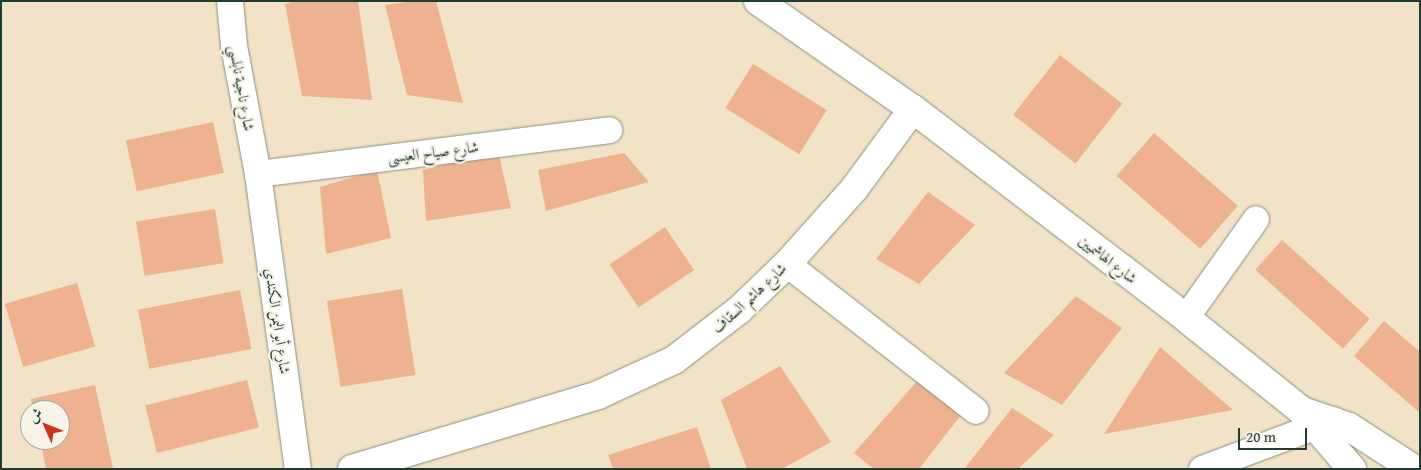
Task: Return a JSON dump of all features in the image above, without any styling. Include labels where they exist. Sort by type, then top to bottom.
[{"type":"street","name":"شارع ناجية نابلسي","points":[[230,1],[234,46],[258,174]]},
{"type":"street","points":[[758,1],[912,109]]},
{"type":"street","name":"شارع هاشم السقاف","points":[[352,469],[598,395],[639,378],[674,360],[707,337],[786,264],[854,189],[912,109]]},
{"type":"street","name":"شارع الهاشميين","points":[[912,109],[1317,420],[1352,469]]},
{"type":"street","name":"شارع صياح العيسى","points":[[258,174],[608,130]]},
{"type":"street","name":"شارع أبو اليمن الكندي","points":[[258,174],[298,469]]},
{"type":"street","points":[[1186,318],[1256,219]]},
{"type":"street","points":[[786,264],[976,411]]},
{"type":"street","points":[[1202,469],[1317,420]]},
{"type":"street","name":"شارع الهاشميين","points":[[1317,420],[1364,435],[1414,469]]},
{"type":"building","points":[[296,1],[358,1],[372,100],[302,96],[285,4]]},
{"type":"building","points":[[414,1],[436,1],[463,103],[407,95],[385,5]]},
{"type":"building","points":[[1060,55],[1122,104],[1075,164],[1013,115]]},
{"type":"building","points":[[753,64],[827,110],[799,154],[725,108]]},
{"type":"building","points":[[213,122],[224,173],[137,191],[126,141]]},
{"type":"building","points":[[1154,133],[1238,206],[1200,249],[1117,176]]},
{"type":"building","points":[[498,151],[511,208],[426,221],[423,170]]},
{"type":"building","points":[[624,153],[649,182],[546,211],[538,170]]},
{"type":"building","points":[[377,170],[391,238],[326,254],[320,187]]},
{"type":"building","points":[[928,192],[975,225],[919,284],[876,259]]},
{"type":"building","points":[[215,209],[224,263],[145,276],[136,222]]},
{"type":"building","points":[[665,227],[694,270],[639,308],[609,264]]},
{"type":"building","points":[[1282,240],[1370,319],[1343,349],[1255,270]]},
{"type":"building","points":[[77,283],[95,346],[23,367],[5,304]]},
{"type":"building","points":[[402,289],[416,375],[341,387],[327,301]]},
{"type":"building","points":[[240,290],[251,349],[149,369],[138,310]]},
{"type":"building","points":[[1076,296],[1122,328],[1062,405],[1004,373]]},
{"type":"building","points":[[1384,321],[1420,352],[1420,413],[1354,356]]},
{"type":"building","points":[[1160,347],[1233,410],[1104,434]]},
{"type":"building","points":[[780,366],[831,442],[782,469],[747,469],[721,400]]},
{"type":"building","points":[[919,379],[961,415],[919,469],[874,469],[854,453]]},
{"type":"building","points":[[247,380],[259,428],[157,453],[145,405]]},
{"type":"building","points":[[95,385],[113,468],[46,469],[42,450],[70,450],[70,400],[31,399]]},
{"type":"building","points":[[1012,408],[1054,435],[1019,468],[964,469]]},
{"type":"building","points":[[697,427],[711,469],[613,469],[608,455]]}]
